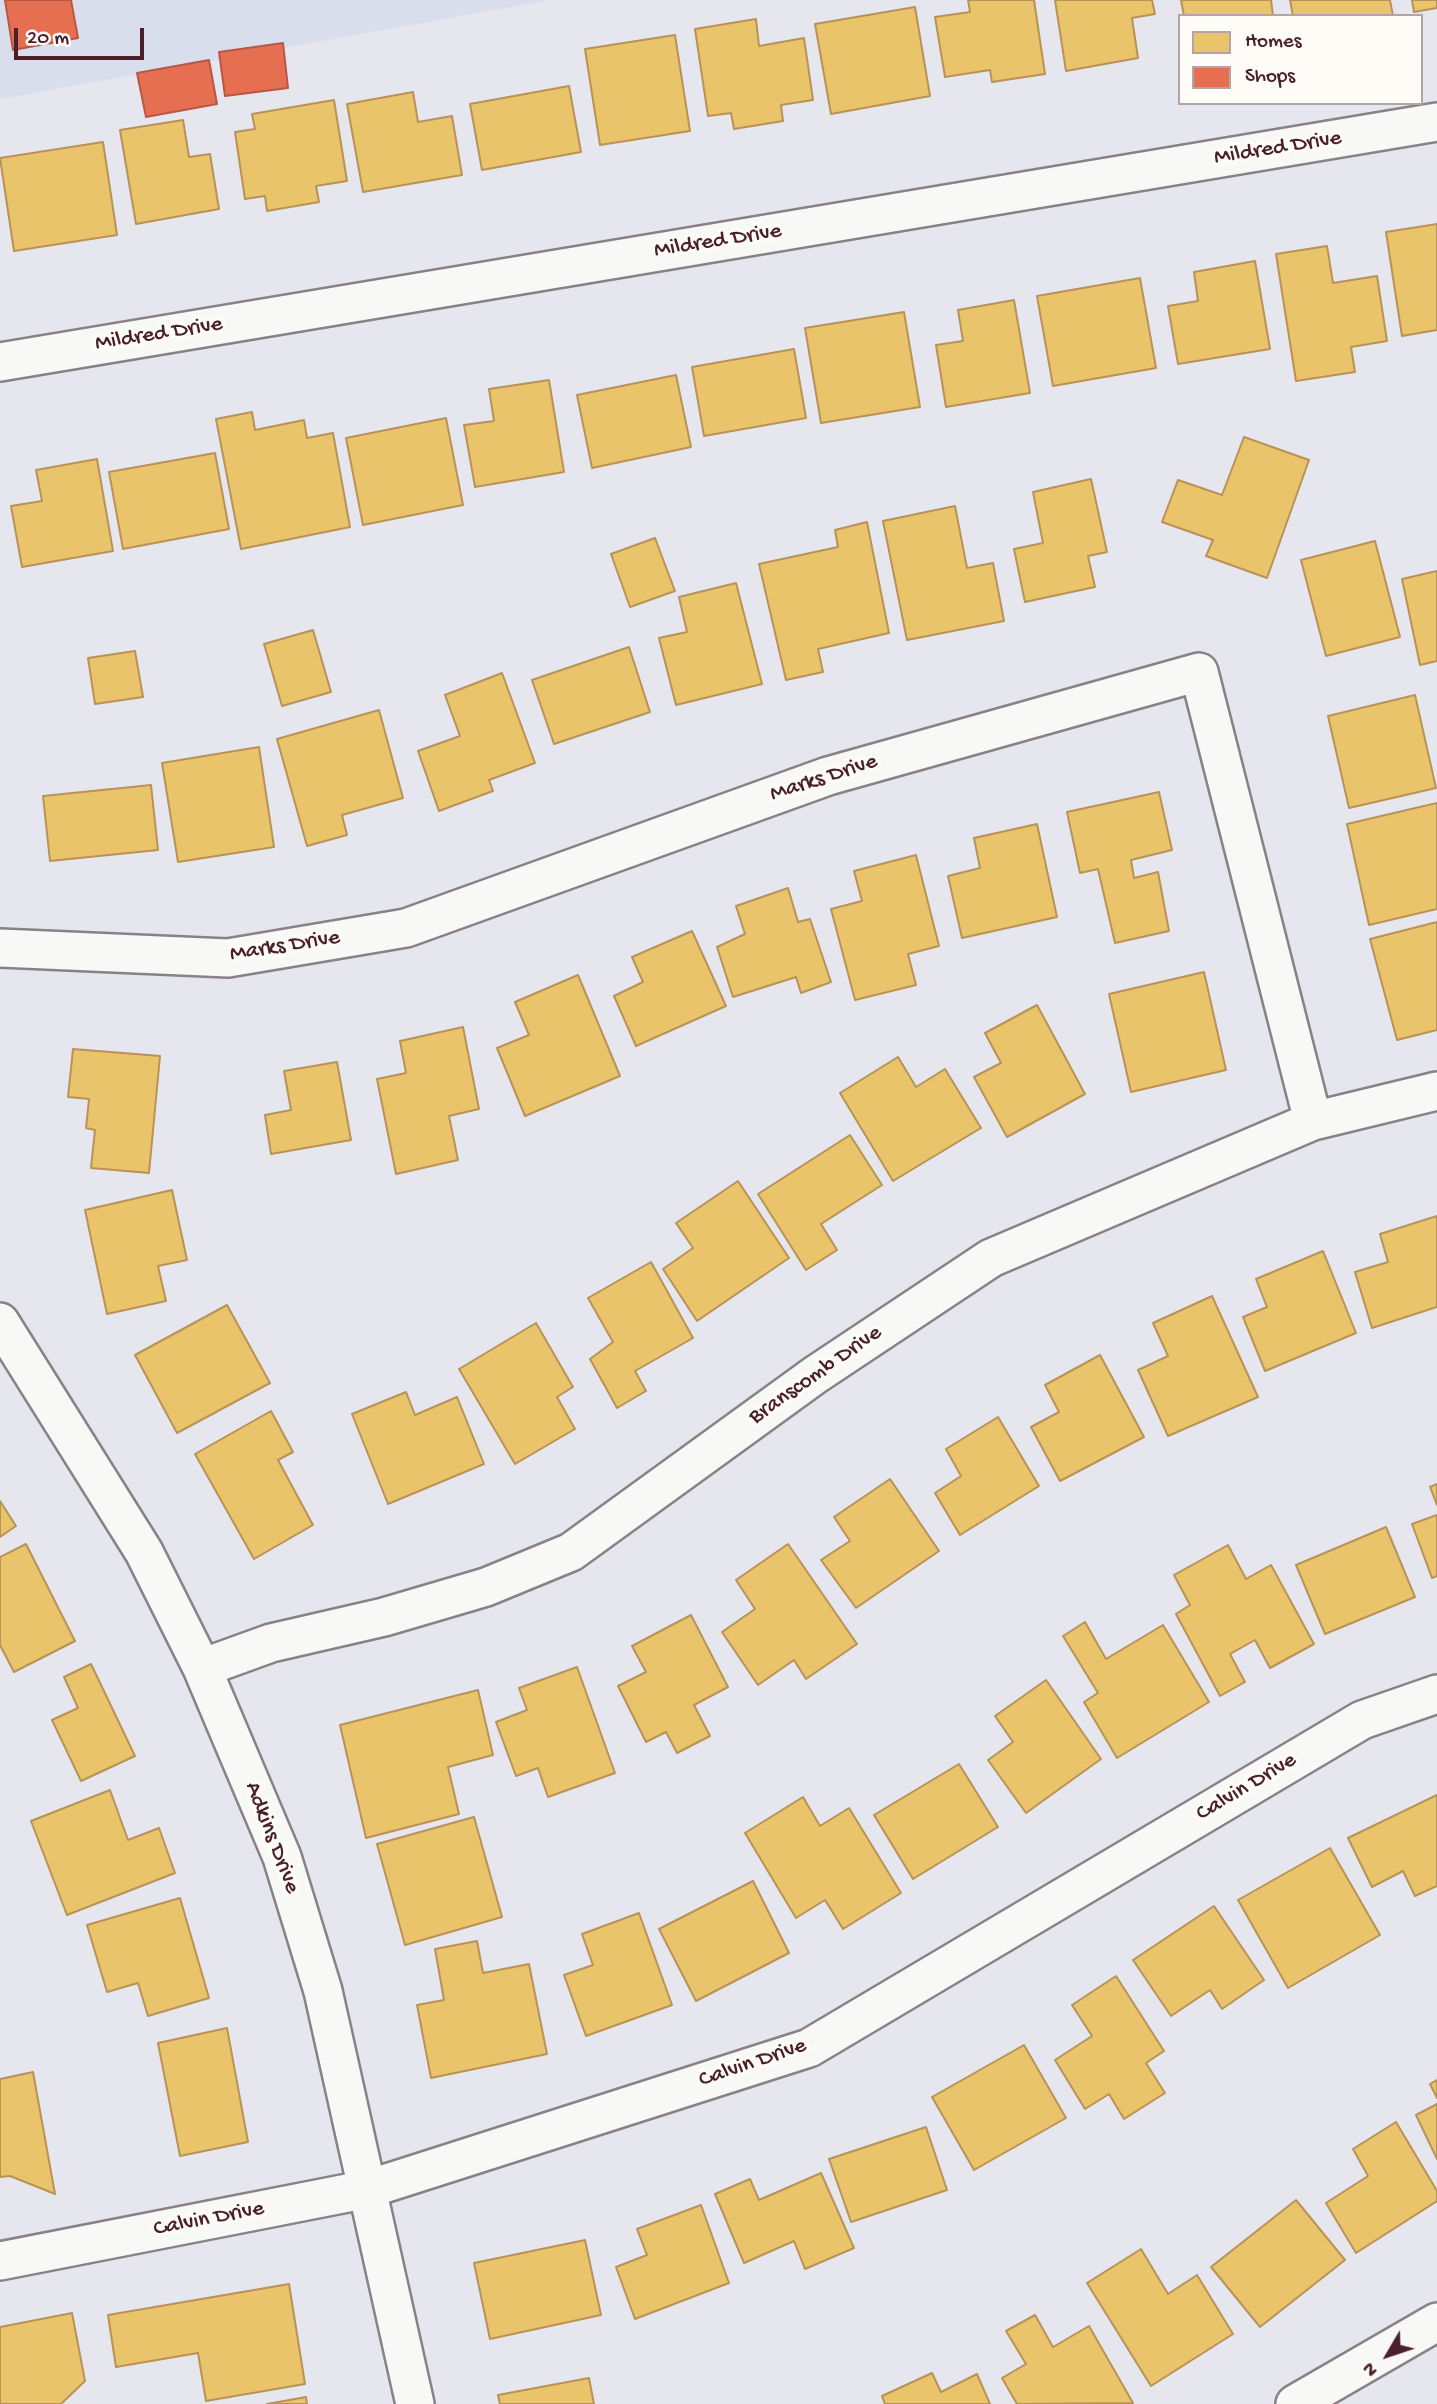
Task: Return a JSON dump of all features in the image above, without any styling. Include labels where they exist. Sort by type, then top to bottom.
[{"type":"street","name":"Mildred Drive","points":[[0,362],[1437,122]]},
{"type":"street","name":"Marks Drive","points":[[0,948],[228,958],[405,928],[828,776],[1199,673],[1313,1121]]},
{"type":"street","name":"Branscomb Drive","points":[[202,1668],[271,1643],[384,1617],[486,1587],[571,1552],[815,1375],[991,1258],[1313,1121],[1437,1091]]},
{"type":"street","name":"Adkins Drive","points":[[0,1322],[144,1552],[202,1668],[282,1857],[323,1991],[415,2404]]},
{"type":"street","name":"Calvin Drive","points":[[0,2261],[369,2189],[809,2048],[1362,1720],[1437,1694]]},
{"type":"street","points":[[1295,2404],[1437,2322]]},
{"type":"shaded area","points":[[0,0],[550,0],[0,99]]},
{"type":"building: Homes","points":[[968,0],[1034,0],[1045,74],[992,82],[990,70],[945,77],[935,17],[970,12]]},
{"type":"building: Homes","points":[[1055,0],[1152,0],[1155,14],[1132,18],[1138,58],[1066,71]]},
{"type":"building: Homes","points":[[1181,0],[1271,0],[1273,14],[1184,14]]},
{"type":"building: Homes","points":[[1290,0],[1390,0],[1393,14],[1293,14]]},
{"type":"building: Homes","points":[[1412,0],[1437,0],[1437,8],[1414,12]]},
{"type":"building: Homes","points":[[915,7],[930,96],[831,114],[815,24]]},
{"type":"building: Homes","points":[[756,19],[759,46],[804,38],[813,100],[781,105],[783,121],[734,129],[731,113],[708,116],[695,29]]},
{"type":"building: Homes","points":[[675,35],[690,131],[600,145],[585,49]]},
{"type":"building: Homes","points":[[569,86],[581,152],[482,170],[470,104]]},
{"type":"building: Homes","points":[[413,92],[418,122],[452,116],[462,175],[363,192],[347,104]]},
{"type":"building: Homes","points":[[334,100],[347,181],[316,186],[319,202],[267,211],[265,196],[245,199],[235,132],[255,129],[252,114]]},
{"type":"building: Homes","points":[[183,120],[189,157],[210,154],[219,209],[136,224],[120,130]]},
{"type":"building: Homes","points":[[103,142],[117,235],[14,251],[0,158]]},
{"type":"building: Homes","points":[[1437,224],[1437,330],[1402,336],[1386,232]]},
{"type":"building: Homes","points":[[1327,246],[1333,283],[1377,276],[1387,341],[1351,347],[1355,372],[1296,381],[1276,254]]},
{"type":"building: Homes","points":[[1255,261],[1270,349],[1178,364],[1168,306],[1198,301],[1194,272]]},
{"type":"building: Homes","points":[[1140,278],[1156,368],[1053,386],[1037,296]]},
{"type":"building: Homes","points":[[1014,300],[1030,393],[946,407],[936,345],[963,341],[958,310]]},
{"type":"building: Homes","points":[[904,312],[920,407],[821,423],[805,328]]},
{"type":"building: Homes","points":[[794,349],[806,418],[704,436],[692,367]]},
{"type":"building: Homes","points":[[676,375],[691,447],[592,468],[577,395]]},
{"type":"building: Homes","points":[[549,380],[564,472],[475,487],[464,425],[494,421],[489,389]]},
{"type":"building: Homes","points":[[252,412],[255,430],[304,420],[307,438],[333,433],[350,527],[241,549],[216,419]]},
{"type":"building: Homes","points":[[446,418],[463,505],[363,525],[346,438]]},
{"type":"building: Homes","points":[[1244,437],[1309,460],[1267,578],[1206,556],[1213,540],[1162,522],[1178,480],[1222,495]]},
{"type":"building: Homes","points":[[215,453],[229,529],[123,549],[109,472]]},
{"type":"building: Homes","points":[[97,459],[113,551],[22,567],[11,506],[42,501],[36,470]]},
{"type":"building: Homes","points":[[1091,479],[1107,552],[1088,556],[1095,587],[1025,602],[1014,549],[1043,543],[1033,492]]},
{"type":"building: Homes","points":[[955,506],[967,568],[993,563],[1004,621],[907,640],[883,521]]},
{"type":"building: Homes","points":[[867,522],[889,633],[818,649],[823,672],[786,680],[759,564],[838,547],[835,530]]},
{"type":"building: Homes","points":[[655,538],[675,591],[630,607],[611,554]]},
{"type":"building: Homes","points":[[1375,541],[1400,637],[1326,656],[1301,560]]},
{"type":"building: Homes","points":[[1437,571],[1437,661],[1420,665],[1402,579]]},
{"type":"building: Homes","points":[[736,583],[762,684],[676,705],[659,638],[687,632],[679,597]]},
{"type":"building: Homes","points":[[313,630],[331,692],[282,706],[264,644]]},
{"type":"building: Homes","points":[[629,647],[650,712],[554,744],[532,680]]},
{"type":"building: Homes","points":[[135,651],[143,697],[95,704],[88,658]]},
{"type":"building: Homes","points":[[502,673],[535,763],[489,780],[493,791],[439,811],[418,751],[460,736],[445,695]]},
{"type":"building: Homes","points":[[1415,695],[1436,788],[1349,808],[1328,716]]},
{"type":"building: Homes","points":[[379,710],[403,798],[342,815],[347,835],[307,846],[277,739]]},
{"type":"building: Homes","points":[[259,747],[274,847],[178,862],[162,763]]},
{"type":"building: Homes","points":[[151,785],[158,850],[50,861],[43,796]]},
{"type":"building: Homes","points":[[1159,792],[1172,850],[1131,860],[1134,878],[1158,872],[1169,931],[1115,943],[1098,869],[1080,873],[1067,812]]},
{"type":"building: Homes","points":[[1437,803],[1437,909],[1369,925],[1347,824]]},
{"type":"building: Homes","points":[[1037,824],[1057,917],[962,938],[948,876],[980,868],[974,838]]},
{"type":"building: Homes","points":[[916,855],[939,946],[908,954],[916,985],[855,1000],[831,909],[862,901],[854,871]]},
{"type":"building: Homes","points":[[788,888],[798,922],[810,919],[831,982],[801,993],[796,977],[733,997],[717,947],[745,934],[736,906]]},
{"type":"building: Homes","points":[[1437,922],[1437,1030],[1397,1040],[1370,939]]},
{"type":"building: Homes","points":[[692,931],[726,1006],[636,1046],[614,996],[643,982],[632,957]]},
{"type":"building: Homes","points":[[1204,972],[1226,1070],[1131,1092],[1109,994]]},
{"type":"building: Homes","points":[[578,975],[620,1076],[525,1116],[497,1048],[529,1035],[515,1002]]},
{"type":"building: Homes","points":[[1037,1005],[1085,1094],[1007,1137],[974,1077],[1001,1063],[985,1033]]},
{"type":"building: Homes","points":[[463,1027],[479,1109],[449,1116],[458,1160],[396,1174],[377,1079],[406,1073],[400,1041]]},
{"type":"building: Homes","points":[[73,1049],[160,1056],[149,1173],[91,1168],[95,1130],[86,1128],[89,1099],[68,1097]]},
{"type":"building: Homes","points":[[898,1057],[916,1087],[945,1069],[981,1128],[893,1181],[840,1093]]},
{"type":"building: Homes","points":[[337,1062],[351,1140],[271,1154],[265,1115],[291,1110],[284,1071]]},
{"type":"building: Homes","points":[[850,1135],[882,1185],[821,1224],[837,1250],[806,1270],[758,1194]]},
{"type":"building: Homes","points":[[738,1181],[789,1258],[697,1321],[663,1269],[693,1248],[676,1223]]},
{"type":"building: Homes","points":[[172,1190],[187,1260],[158,1266],[166,1301],[107,1314],[85,1210]]},
{"type":"building: Homes","points":[[1437,1216],[1437,1307],[1372,1328],[1355,1272],[1388,1262],[1380,1234]]},
{"type":"building: Homes","points":[[1323,1251],[1356,1333],[1265,1371],[1243,1317],[1267,1307],[1256,1279]]},
{"type":"building: Homes","points":[[651,1262],[693,1338],[635,1371],[646,1391],[617,1408],[590,1359],[613,1342],[588,1298]]},
{"type":"building: Homes","points":[[1212,1296],[1258,1397],[1168,1436],[1138,1370],[1168,1356],[1153,1323]]},
{"type":"building: Homes","points":[[227,1305],[270,1383],[177,1433],[135,1355]]},
{"type":"building: Homes","points":[[536,1323],[573,1387],[557,1397],[575,1429],[515,1464],[459,1369]]},
{"type":"building: Homes","points":[[1100,1355],[1144,1437],[1060,1481],[1031,1427],[1059,1412],[1045,1385]]},
{"type":"building: Homes","points":[[406,1392],[415,1415],[457,1397],[484,1464],[388,1504],[352,1414]]},
{"type":"building: Homes","points":[[271,1411],[293,1452],[278,1460],[313,1525],[254,1559],[195,1454]]},
{"type":"building: Homes","points":[[998,1417],[1039,1486],[960,1535],[935,1493],[961,1476],[946,1449]]},
{"type":"building: Homes","points":[[890,1479],[939,1551],[856,1608],[821,1560],[850,1541],[834,1517]]},
{"type":"building: Homes","points":[[1437,1484],[1437,1505],[1430,1487]]},
{"type":"building: Homes","points":[[0,1501],[16,1526],[0,1537]]},
{"type":"building: Homes","points":[[1437,1515],[1437,1576],[1432,1578],[1412,1524]]},
{"type":"building: Homes","points":[[1386,1527],[1415,1597],[1325,1634],[1296,1565]]},
{"type":"building: Homes","points":[[26,1544],[75,1641],[14,1672],[0,1645],[0,1557]]},
{"type":"building: Homes","points":[[788,1544],[857,1644],[806,1679],[794,1660],[758,1685],[722,1632],[755,1609],[736,1580]]},
{"type":"building: Homes","points":[[1228,1545],[1246,1579],[1271,1565],[1314,1644],[1270,1668],[1255,1640],[1230,1654],[1245,1682],[1220,1696],[1176,1614],[1190,1605],[1174,1575]]},
{"type":"building: Homes","points":[[691,1615],[728,1687],[694,1705],[710,1736],[677,1753],[666,1732],[646,1742],[618,1686],[646,1672],[632,1646]]},
{"type":"building: Homes","points":[[1085,1622],[1106,1659],[1163,1625],[1209,1702],[1117,1758],[1084,1702],[1098,1693],[1063,1636]]},
{"type":"building: Homes","points":[[91,1664],[135,1756],[81,1781],[52,1720],[78,1708],[64,1677]]},
{"type":"building: Homes","points":[[577,1667],[615,1773],[548,1797],[538,1768],[516,1776],[496,1722],[527,1710],[519,1688]]},
{"type":"building: Homes","points":[[1046,1680],[1101,1759],[1026,1813],[988,1760],[1013,1742],[995,1716]]},
{"type":"building: Homes","points":[[478,1690],[493,1755],[448,1767],[459,1814],[366,1838],[340,1725]]},
{"type":"building: Homes","points":[[959,1764],[998,1827],[913,1879],[874,1815]]},
{"type":"building: Homes","points":[[110,1790],[128,1840],[159,1828],[175,1873],[67,1915],[31,1821]]},
{"type":"building: Homes","points":[[1437,1795],[1437,1886],[1415,1896],[1403,1871],[1372,1887],[1348,1838]]},
{"type":"building: Homes","points":[[803,1797],[820,1826],[849,1808],[901,1893],[843,1929],[825,1900],[796,1918],[745,1833]]},
{"type":"building: Homes","points":[[474,1817],[502,1917],[405,1945],[377,1844]]},
{"type":"building: Homes","points":[[1330,1848],[1380,1935],[1288,1988],[1238,1900]]},
{"type":"building: Homes","points":[[753,1881],[789,1953],[696,2001],[659,1929]]},
{"type":"building: Homes","points":[[180,1898],[209,1998],[148,2016],[138,1983],[107,1992],[87,1925]]},
{"type":"building: Homes","points":[[1214,1906],[1264,1980],[1222,2009],[1210,1990],[1171,2016],[1133,1960]]},
{"type":"building: Homes","points":[[639,1913],[672,2005],[586,2036],[564,1975],[593,1965],[582,1934]]},
{"type":"building: Homes","points":[[477,1941],[483,1973],[529,1964],[547,2054],[431,2078],[417,2005],[444,2000],[435,1949]]},
{"type":"building: Homes","points":[[1116,1976],[1164,2051],[1146,2063],[1165,2093],[1124,2119],[1109,2094],[1085,2109],[1055,2060],[1092,2036],[1072,2005]]},
{"type":"building: Homes","points":[[227,2028],[248,2142],[180,2156],[158,2043]]},
{"type":"building: Homes","points":[[1024,2045],[1066,2118],[974,2170],[932,2097]]},
{"type":"building: Homes","points":[[33,2072],[55,2194],[10,2176],[0,2177],[0,2079]]},
{"type":"building: Homes","points":[[1437,2080],[1437,2098],[1430,2084]]},
{"type":"building: Homes","points":[[1437,2104],[1437,2159],[1416,2115]]},
{"type":"building: Homes","points":[[1396,2122],[1437,2191],[1437,2201],[1356,2253],[1326,2203],[1368,2176],[1353,2149]]},
{"type":"building: Homes","points":[[926,2127],[947,2190],[851,2222],[829,2159]]},
{"type":"building: Homes","points":[[821,2173],[854,2248],[805,2269],[794,2241],[744,2263],[715,2194],[750,2179],[759,2200]]},
{"type":"building: Homes","points":[[1296,2200],[1345,2260],[1260,2327],[1211,2267]]},
{"type":"building: Homes","points":[[701,2205],[729,2283],[635,2319],[616,2267],[647,2255],[637,2229]]},
{"type":"building: Homes","points":[[585,2240],[601,2315],[490,2339],[474,2263]]},
{"type":"building: Homes","points":[[1141,2249],[1168,2294],[1197,2275],[1233,2334],[1151,2386],[1087,2283]]},
{"type":"building: Homes","points":[[289,2284],[305,2384],[206,2401],[198,2353],[116,2367],[108,2315]]},
{"type":"building: Homes","points":[[72,2313],[85,2381],[61,2404],[0,2404],[0,2327]]},
{"type":"building: Homes","points":[[1035,2315],[1053,2347],[1089,2326],[1133,2403],[1017,2404],[1002,2378],[1026,2364],[1006,2331]]},
{"type":"building: Homes","points":[[932,2373],[941,2392],[977,2374],[990,2404],[885,2404],[882,2396]]},
{"type":"building: Homes","points":[[589,2378],[594,2404],[500,2404],[498,2395]]},
{"type":"building: Homes","points":[[306,2397],[307,2404],[267,2404]]},
{"type":"building: Shops","points":[[5,0],[71,0],[78,38],[13,50]]},
{"type":"building: Shops","points":[[283,43],[288,88],[225,96],[219,52]]},
{"type":"building: Shops","points":[[209,60],[217,104],[146,117],[137,73]]}]
